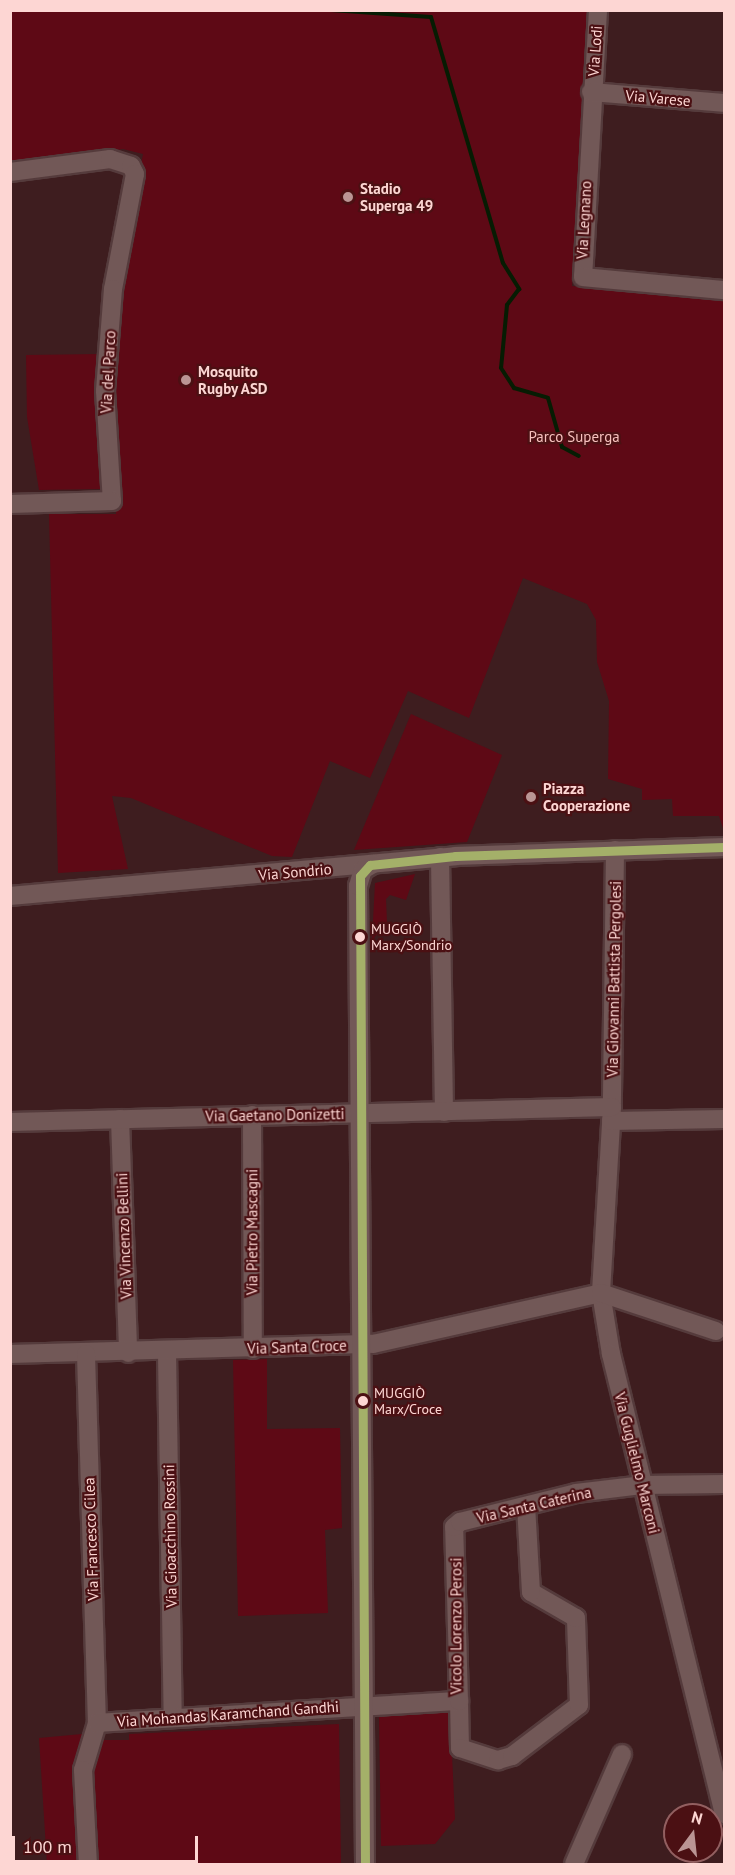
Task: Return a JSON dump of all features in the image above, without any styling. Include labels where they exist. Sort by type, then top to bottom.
[{"type":"street","name":"Via Lodi","points":[[591,92],[598,10]]},
{"type":"street","name":"Via Varese","points":[[591,92],[724,103]]},
{"type":"street","name":"Via Legnano","points":[[591,92],[583,277],[724,290]]},
{"type":"street","name":"Via del Parco","points":[[10,172],[110,159],[131,166],[135,174],[113,289],[105,392],[112,501],[10,504]]},
{"type":"street","name":"Via Sondrio","points":[[10,896],[440,857],[724,847]]},
{"type":"street","name":"Via Giovanni Battista Pergolesi","points":[[612,1114],[615,850]]},
{"type":"street","points":[[440,857],[444,1112]]},
{"type":"street","points":[[365,1864],[360,1707],[358,886],[363,870],[374,864]]},
{"type":"street","name":"Via Gaetano Donizetti","points":[[10,1122],[444,1112],[612,1114],[724,1119]]},
{"type":"street","name":"Via Guglielmo Marconi","points":[[612,1114],[601,1293],[642,1485],[724,1814]]},
{"type":"street","name":"Via Pietro Mascagni","points":[[252,1115],[253,1349]]},
{"type":"street","name":"Via Vincenzo Bellini","points":[[120,1119],[128,1353]]},
{"type":"street","points":[[601,1293],[716,1331]]},
{"type":"street","name":"Via Santa Croce","points":[[10,1354],[167,1353],[360,1345],[601,1293]]},
{"type":"street","name":"Via Gioacchino Rossini","points":[[167,1353],[173,1718]]},
{"type":"street","name":"Via Francesco Cilea","points":[[86,1354],[97,1723],[83,1770],[88,1864]]},
{"type":"street","name":"Via Santa Caterina","points":[[454,1527],[526,1506],[642,1485],[724,1484]]},
{"type":"street","points":[[459,1701],[460,1748],[498,1760],[512,1756],[579,1705],[576,1618],[568,1608],[531,1592],[526,1506]]},
{"type":"street","name":"Vicolo Lorenzo Perosi","points":[[360,1707],[459,1701],[454,1527]]},
{"type":"street","name":"Via Mohandas Karamchand Gandhi","points":[[97,1723],[360,1707]]},
{"type":"street","points":[[574,1864],[622,1754]]},
{"type":"green space","name":"Parco Superga","points":[[10,11],[593,11],[572,286],[724,300],[724,831],[719,816],[673,816],[672,799],[642,800],[642,789],[608,779],[609,701],[597,662],[596,620],[587,604],[523,578],[469,718],[408,691],[370,778],[330,761],[292,857],[272,856],[131,798],[112,796],[128,869],[58,873],[49,514],[116,514],[110,392],[119,282],[143,154],[123,149],[11,166]]},
{"type":"green space","points":[[101,354],[100,489],[39,490],[27,417],[26,355]]},
{"type":"green space","points":[[411,714],[502,755],[467,842],[354,850]]},
{"type":"green space","points":[[415,874],[406,900],[390,895],[386,899],[387,923],[372,940],[375,883]]},
{"type":"green space","points":[[267,1359],[267,1429],[340,1428],[342,1528],[325,1530],[328,1613],[238,1616],[233,1360]]},
{"type":"green space","points":[[450,1712],[455,1819],[435,1844],[381,1846],[379,1716]]},
{"type":"green space","points":[[339,1724],[341,1864],[47,1864],[39,1738],[82,1734],[93,1740],[129,1740],[129,1734]]},
{"type":"waterway","points":[[331,10],[431,17],[503,263],[519,289],[507,305],[501,368],[514,388],[548,398],[562,447],[579,456]]},
{"type":"transit line","points":[[365,1864],[360,876],[370,865],[455,856],[724,847]]},
{"type":"place","name":"Stadio Superga 49","points":[[348,197]]},
{"type":"place","name":"Mosquito Rugby ASD","points":[[186,380]]},
{"type":"place","name":"Piazza Cooperazione","points":[[531,797]]},
{"type":"place","name":"MUGGIÒ Marx/Sondrio","points":[[360,937]]},
{"type":"place","name":"MUGGIÒ Marx/Croce","points":[[363,1401]]}]
